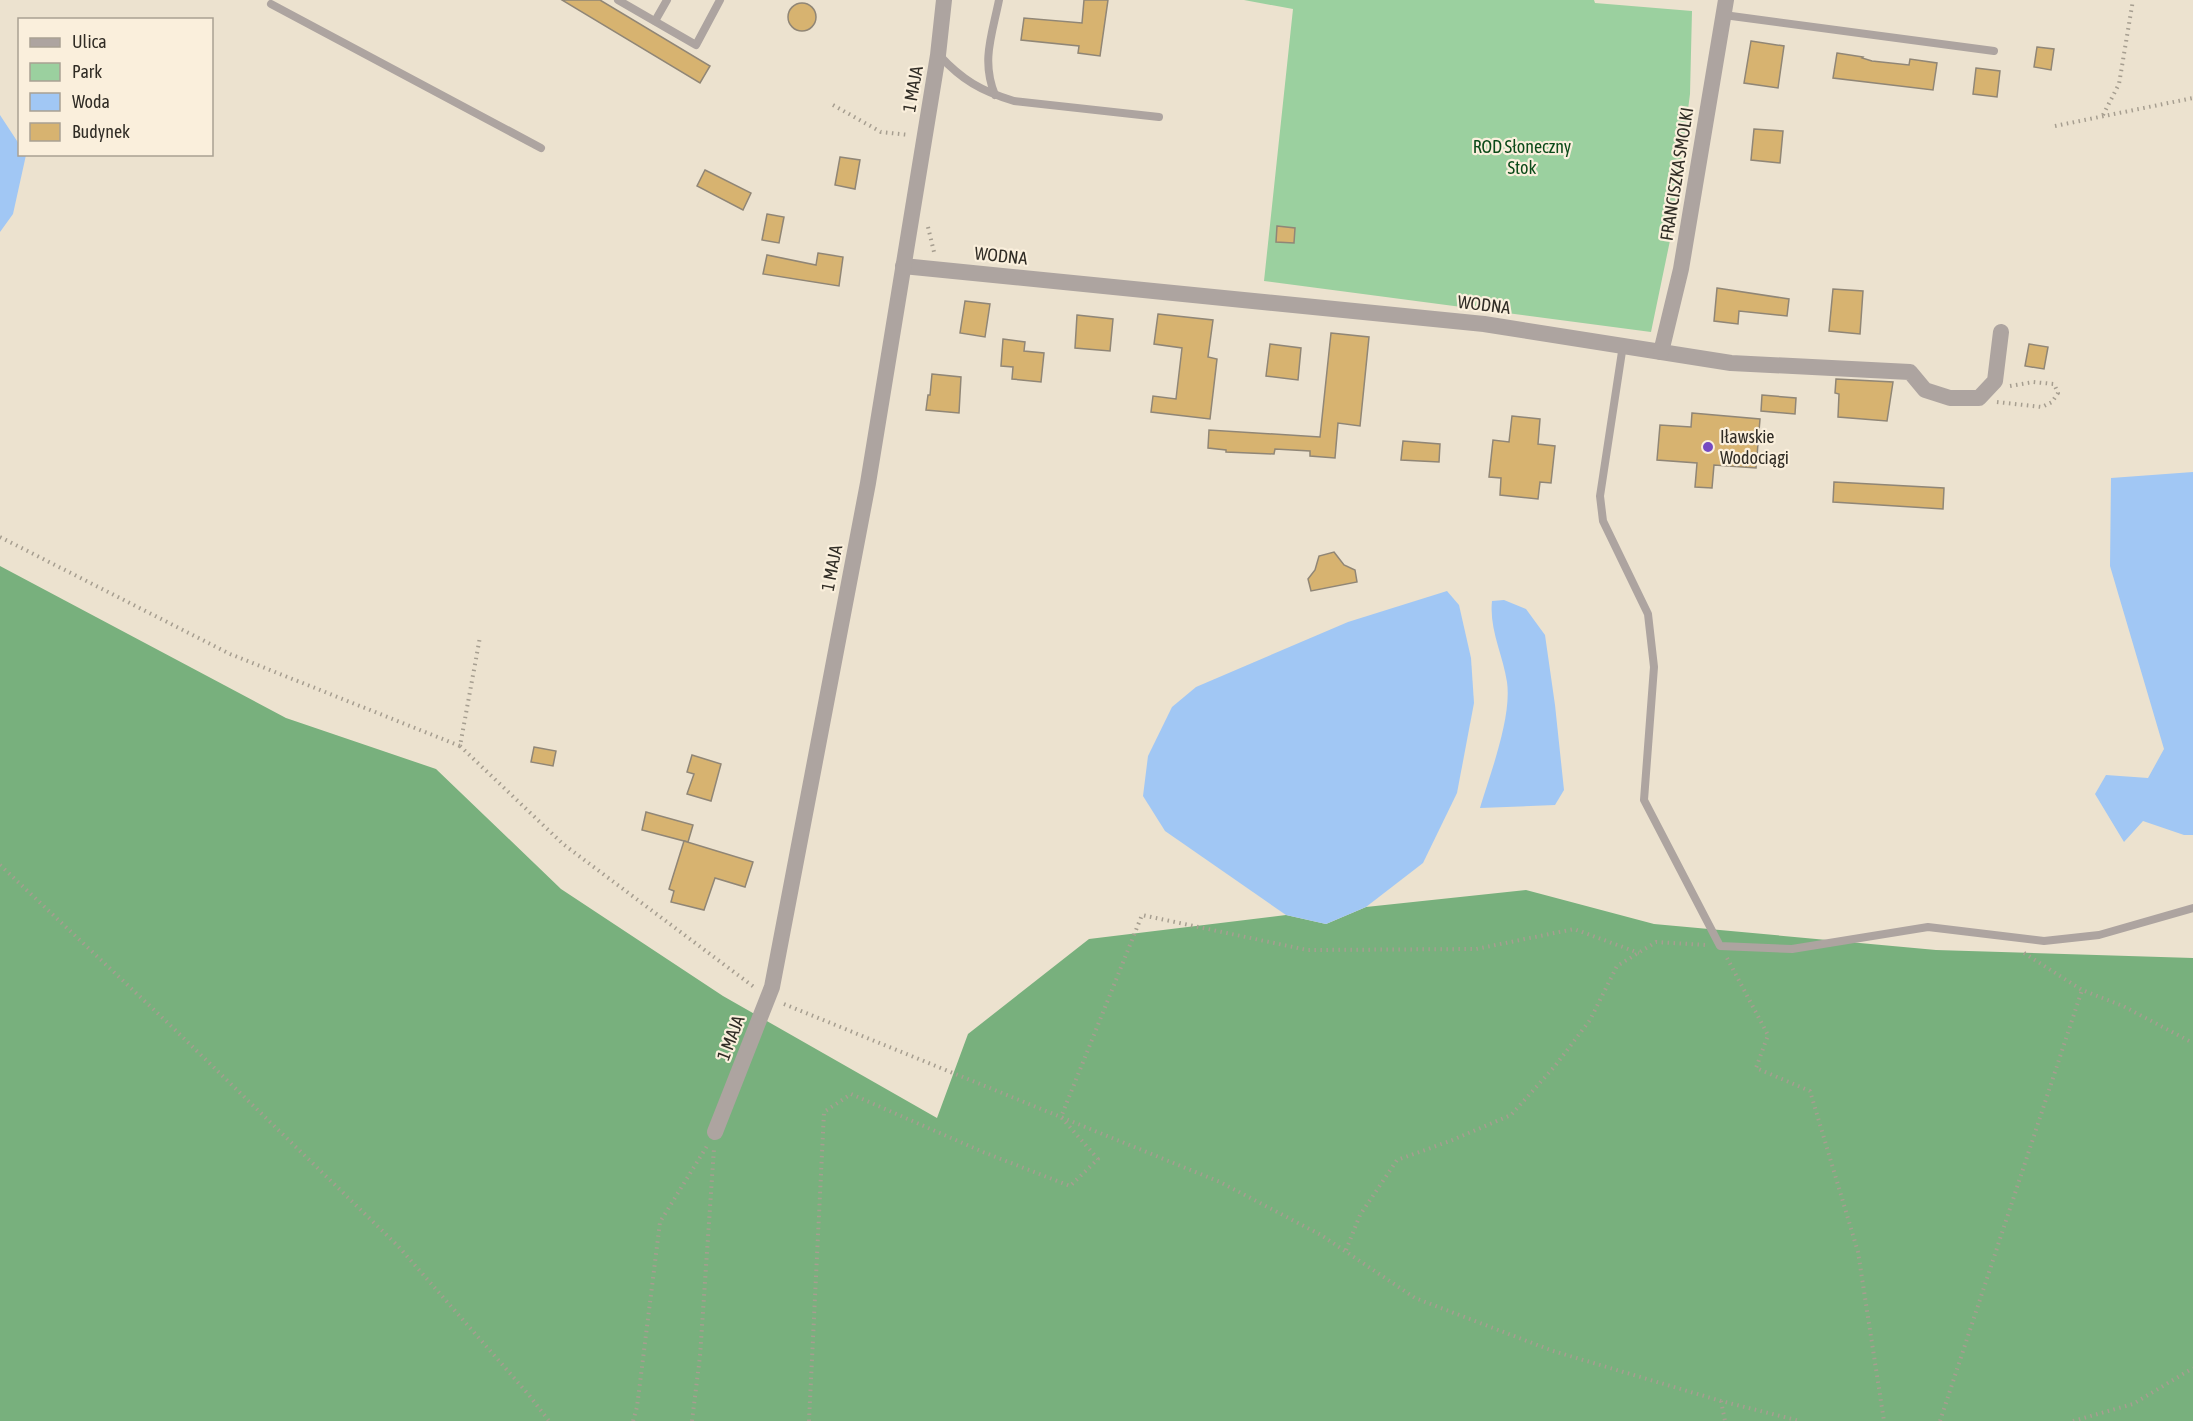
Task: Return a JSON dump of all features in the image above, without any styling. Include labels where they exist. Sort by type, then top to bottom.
[{"type":"street","name":"1 MAJA","points":[[715,1132],[772,987],[868,483],[938,55],[944,0]]},
{"type":"street","name":"FRANCISZKA SMOLKI","points":[[1661,352],[1681,268],[1725,8]]},
{"type":"street","name":"WODNA","points":[[903,266],[1484,324],[1731,363],[1910,372],[1925,390],[1950,398],[1981,397]]},
{"type":"street","points":[[1981,397],[1995,381],[2001,332]]},
{"type":"lane","points":[[618,0],[696,45],[720,0]]},
{"type":"lane","points":[[655,21],[667,0]]},
{"type":"lane","points":[[994,95],[988,80],[987,62],[999,0]]},
{"type":"lane","points":[[271,4],[541,148]]},
{"type":"lane","points":[[1725,8],[1994,51]]},
{"type":"lane","points":[[938,55],[974,86],[1014,101],[1159,117]]},
{"type":"lane","points":[[1623,345],[1600,496],[1603,521],[1648,614],[1654,667],[1644,800],[1720,946],[1792,950],[1928,927],[2044,940],[2099,935],[2193,908]]},
{"type":"path","points":[[2102,115],[2119,84],[2133,0]]},
{"type":"path","points":[[2055,126],[2193,98]]},
{"type":"path","points":[[833,105],[881,132],[924,137]]},
{"type":"path","points":[[927,219],[934,251],[932,269]]},
{"type":"path","points":[[2033,382],[2054,384],[2058,393],[2052,402],[2042,407],[2002,403],[1981,397],[2015,385],[2033,382]]},
{"type":"path","points":[[0,537],[230,654],[460,746],[563,844],[768,997],[1220,1182],[1346,1250],[1415,1298],[1553,1351],[1721,1401],[1800,1421]]},
{"type":"path","points":[[460,746],[480,637]]},
{"type":"path","points":[[0,865],[168,1023],[398,1246],[529,1395],[549,1421]]},
{"type":"path","points":[[1061,1117],[1142,915],[1307,950],[1476,949],[1574,929],[1639,953]]},
{"type":"path","points":[[1995,935],[2082,990],[2123,1006],[2193,1043]]},
{"type":"path","points":[[1346,1250],[1360,1215],[1397,1160],[1511,1115],[1555,1065],[1590,1020],[1617,966],[1656,942],[1720,946],[1768,1035],[1756,1068],[1810,1091],[1858,1252],[1884,1421]]},
{"type":"path","points":[[1940,1421],[2082,990]]},
{"type":"path","points":[[809,1421],[824,1112],[851,1094],[983,1152],[1070,1186],[1098,1160],[1061,1117]]},
{"type":"path","points":[[633,1421],[637,1407],[660,1222],[715,1132]]},
{"type":"path","points":[[692,1421],[700,1356],[715,1132]]},
{"type":"path","points":[[2073,1421],[2133,1404],[2193,1368]]},
{"type":"path","points":[[1721,1401],[1725,1421]]},
{"type":"green space","name":"ROD Słoneczny Stok","points":[[1244,0],[1594,0],[1595,3],[1692,11],[1690,94],[1673,226],[1651,332],[1264,281],[1293,9]]},
{"type":"green space","points":[[0,566],[286,718],[436,769],[561,889],[723,996],[937,1118],[968,1034],[1089,939],[1286,915],[1326,924],[1366,907],[1526,890],[1654,924],[1936,950],[2193,958],[2193,1421],[0,1421]]},
{"type":"water","points":[[0,115],[18,142],[18,156],[26,156],[13,214],[0,232]]},
{"type":"water","points":[[2193,472],[2193,835],[2184,835],[2143,821],[2124,842],[2095,794],[2106,775],[2148,778],[2164,749],[2110,566],[2111,478]]},
{"type":"water","points":[[1447,591],[1459,605],[1471,658],[1474,703],[1457,793],[1423,863],[1366,907],[1326,924],[1286,915],[1165,831],[1143,796],[1148,756],[1172,707],[1196,687],[1348,622]]},
{"type":"water","points":[[1504,600],[1526,609],[1545,635],[1564,790],[1555,805],[1480,808],[1499,746],[1508,696],[1505,672],[1494,632],[1492,611],[1492,601]]},
{"type":"building","points":[[562,0],[600,0],[710,66],[700,83]]},
{"type":"building","points":[[1084,0],[1108,0],[1100,56],[1078,53],[1079,46],[1021,40],[1024,18],[1082,23]]},
{"type":"building","points":[[802,3],[812,7],[816,17],[812,27],[802,31],[792,27],[788,17],[792,7]]},
{"type":"building","points":[[1751,41],[1784,46],[1778,88],[1744,83]]},
{"type":"building","points":[[2037,47],[2054,49],[2051,70],[2034,67]]},
{"type":"building","points":[[1837,53],[1863,57],[1872,61],[1909,65],[1910,59],[1937,63],[1933,90],[1833,78]]},
{"type":"building","points":[[1976,68],[2000,71],[1997,97],[1973,94]]},
{"type":"building","points":[[1754,129],[1783,131],[1780,163],[1751,160]]},
{"type":"building","points":[[840,157],[860,160],[855,189],[835,185]]},
{"type":"building","points":[[705,170],[751,193],[743,210],[697,186]]},
{"type":"building","points":[[767,214],[784,217],[779,243],[762,240]]},
{"type":"building","points":[[1277,226],[1295,228],[1294,243],[1276,242]]},
{"type":"building","points":[[818,253],[843,257],[839,286],[763,274],[767,255],[816,265]]},
{"type":"building","points":[[1717,288],[1789,299],[1787,316],[1739,311],[1738,324],[1714,321]]},
{"type":"building","points":[[1833,289],[1863,291],[1860,334],[1829,331]]},
{"type":"building","points":[[965,301],[990,304],[985,337],[960,333]]},
{"type":"building","points":[[1158,314],[1213,320],[1208,357],[1217,359],[1210,419],[1151,412],[1153,396],[1176,399],[1182,348],[1154,344]]},
{"type":"building","points":[[1077,315],[1113,319],[1110,351],[1075,348]]},
{"type":"building","points":[[1331,333],[1369,337],[1360,426],[1338,423],[1335,458],[1310,456],[1310,451],[1275,449],[1274,454],[1226,452],[1226,450],[1208,448],[1209,430],[1320,437]]},
{"type":"building","points":[[1003,339],[1025,342],[1024,351],[1044,353],[1041,382],[1012,379],[1013,367],[1001,366]]},
{"type":"building","points":[[1270,344],[1301,348],[1298,380],[1266,376]]},
{"type":"building","points":[[2029,344],[2048,347],[2044,369],[2025,366]]},
{"type":"building","points":[[932,374],[961,377],[959,413],[926,410]]},
{"type":"building","points":[[1836,379],[1893,382],[1887,421],[1838,417],[1839,394],[1835,393]]},
{"type":"building","points":[[1762,395],[1796,398],[1795,414],[1761,411]]},
{"type":"building","name":"Iławskie Wodociągi","points":[[1692,413],[1760,419],[1756,468],[1714,465],[1712,488],[1695,487],[1697,463],[1657,460],[1660,425],[1691,427]]},
{"type":"building","points":[[1512,416],[1540,419],[1538,444],[1555,446],[1551,483],[1540,482],[1538,499],[1500,495],[1501,478],[1489,477],[1493,440],[1509,442]]},
{"type":"building","points":[[1403,441],[1440,444],[1439,462],[1401,460]]},
{"type":"building","points":[[1834,482],[1944,488],[1943,509],[1833,502]]},
{"type":"building","points":[[1334,552],[1344,565],[1355,570],[1357,582],[1311,591],[1308,579],[1315,570],[1319,556]]},
{"type":"building","points":[[534,747],[556,751],[553,766],[531,762]]},
{"type":"building","points":[[692,755],[721,764],[711,801],[687,794],[694,774],[687,772]]},
{"type":"building","points":[[646,812],[693,825],[688,842],[642,830]]},
{"type":"building","points":[[684,841],[753,862],[745,887],[715,878],[704,910],[671,902],[674,891],[669,889]]},
{"type":"place","name":"Iławskie Wodociągi","points":[[1708,447]]}]
